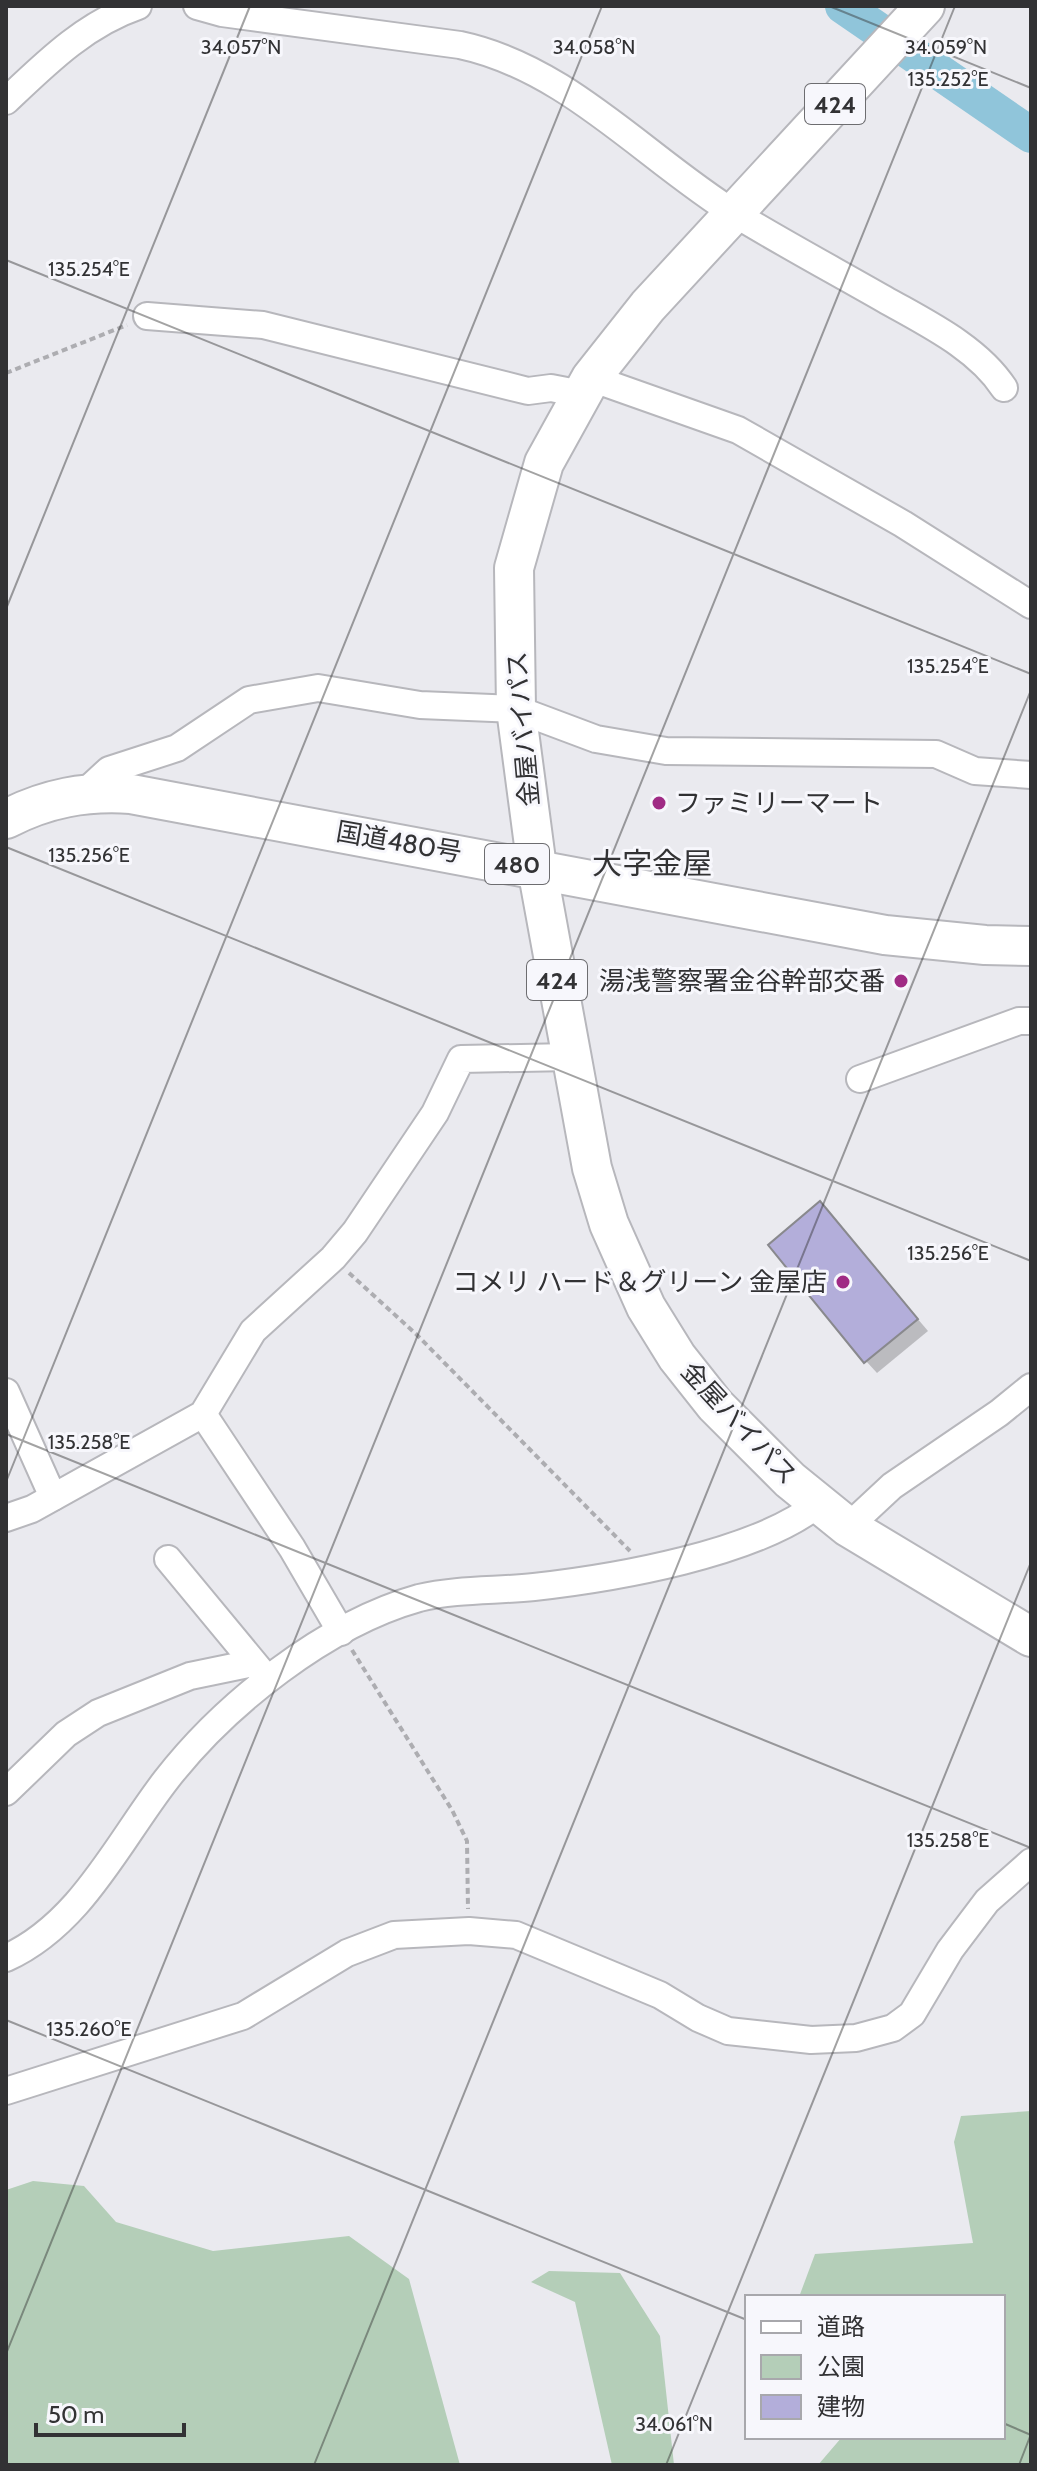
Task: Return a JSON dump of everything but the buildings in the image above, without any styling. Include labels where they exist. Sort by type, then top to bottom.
[{"type":"highway","name":"金屋バイパス","points":[[925,6],[648,306],[587,386],[544,463],[514,568],[516,709],[537,868],[592,1168],[609,1224],[646,1307],[677,1357],[715,1405],[818,1504],[848,1527],[1031,1637]]},
{"type":"highway","name":"国道480号","points":[[6,819],[34,805],[84,793],[131,794],[885,935],[1031,946]]},
{"type":"street","points":[[6,101],[89,29],[138,6]]},
{"type":"street","points":[[197,6],[222,13],[460,45],[497,56],[546,81],[739,208],[973,353],[1004,388]]},
{"type":"street","points":[[147,316],[263,325],[528,391],[587,386],[738,430],[903,524],[1031,605]]},
{"type":"street","points":[[84,793],[109,770],[177,748],[249,700],[318,688],[420,705],[516,709],[596,739],[666,751],[936,754],[975,771],[1031,775]]},
{"type":"street","points":[[860,1079],[1019,1021],[1031,1021]]},
{"type":"street","points":[[6,1518],[53,1497],[203,1414],[253,1331],[333,1258],[355,1232],[420,1138],[461,1059],[571,1057]]},
{"type":"street","points":[[848,1527],[892,1486],[999,1413],[1031,1387]]},
{"type":"street","points":[[6,1392],[53,1497]]},
{"type":"street","points":[[203,1414],[292,1548],[341,1632]]},
{"type":"street","points":[[6,1792],[66,1734],[98,1713],[190,1676],[261,1671],[392,1605],[443,1592],[532,1587],[646,1567],[770,1534],[818,1504]]},
{"type":"street","points":[[168,1559],[261,1671]]},
{"type":"street","points":[[6,1958],[27,1948],[74,1906],[187,1755],[234,1708],[261,1671]]},
{"type":"street","points":[[6,2091],[243,2016],[347,1953],[394,1935],[469,1931],[516,1935],[660,1995],[698,2018],[728,2031],[811,2040],[856,2038],[893,2028],[912,2014],[950,1950],[987,1901],[1031,1862]]},
{"type":"path","points":[[6,373],[147,316]]},
{"type":"path","points":[[333,1258],[427,1345],[646,1567]]},
{"type":"path","points":[[341,1632],[452,1810],[467,1841],[469,1931]]},
{"type":"green space","points":[[1031,2111],[1031,2465],[818,2465],[840,2439],[1005,2439],[1005,2295],[800,2295],[815,2254],[973,2243],[954,2142],[961,2116]]},
{"type":"green space","points":[[33,2181],[84,2186],[116,2222],[213,2251],[349,2236],[409,2279],[460,2465],[6,2465],[6,2190]]},
{"type":"green space","points":[[549,2271],[620,2273],[660,2336],[674,2465],[612,2465],[575,2302],[531,2282]]},
{"type":"waterway","points":[[843,6],[1031,135]]},
{"type":"place","name":"ファミリーマート","points":[[659,803]]},
{"type":"place","name":"湯浅警察署金谷幹部交番","points":[[901,981]]},
{"type":"place","name":"コメリ ハード＆グリーン 金屋店","points":[[843,1282]]},
{"type":"district","name":"大字金屋","points":[[652,863]]}]
